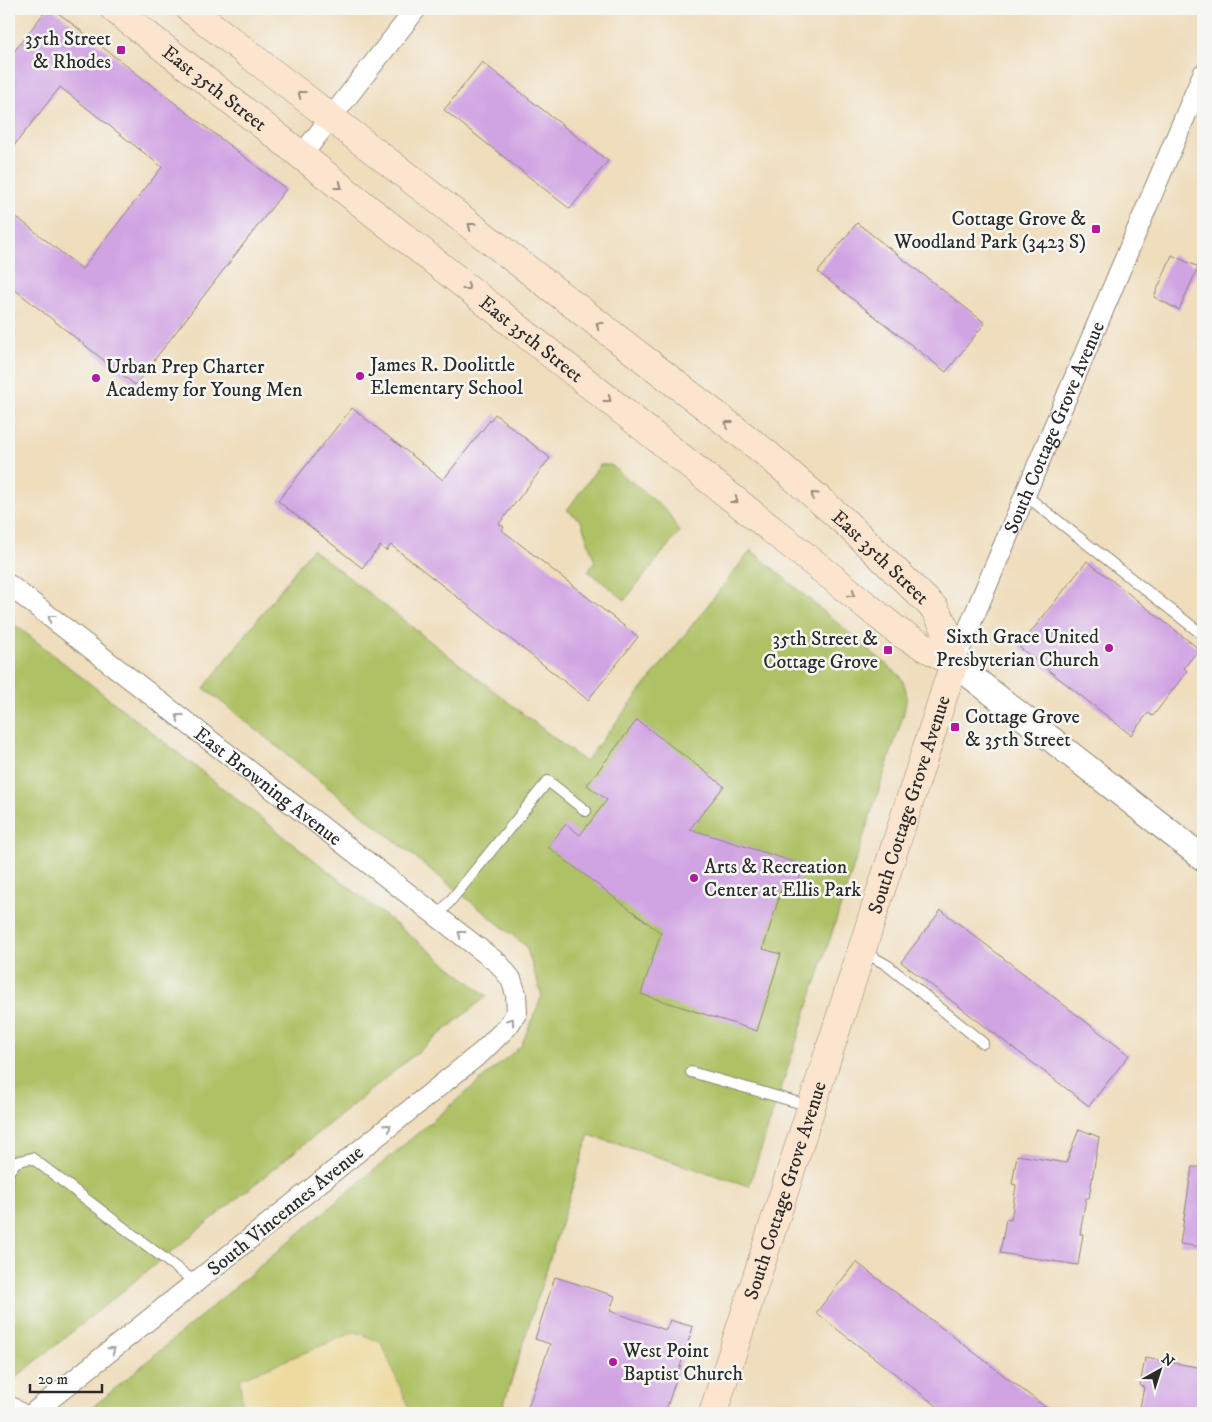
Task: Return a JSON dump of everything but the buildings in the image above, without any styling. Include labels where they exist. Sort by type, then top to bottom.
[{"type":"main road","name":"East 35th Street","points":[[114,9],[900,633],[954,663]]},
{"type":"main road","name":"East 35th Street","points":[[190,9],[767,454],[810,491],[935,609],[945,628],[954,663]]},
{"type":"main road","name":"South Cottage Grove Avenue","points":[[713,1413],[954,663]]},
{"type":"street","points":[[301,156],[416,9]]},
{"type":"street","name":"South Cottage Grove Avenue","points":[[954,663],[1203,74]]},
{"type":"street","name":"East Browning Avenue","points":[[9,585],[499,964],[511,979],[516,994]]},
{"type":"street","name":"East 35th Street","points":[[954,663],[1203,858]]},
{"type":"street","name":"South Vincennes Avenue","points":[[33,1413],[483,1051],[508,1026],[517,1012],[516,994]]},
{"type":"lane","points":[[1025,495],[1203,635]]},
{"type":"lane","points":[[438,916],[548,781],[586,811]]},
{"type":"lane","points":[[862,951],[887,965],[983,1043]]},
{"type":"lane","points":[[691,1072],[811,1106]]},
{"type":"lane","points":[[9,1171],[16,1162],[32,1158],[195,1282]]},
{"type":"lane","points":[[9,1400],[29,1413]]},
{"type":"green space","points":[[600,465],[611,465],[667,511],[679,532],[625,600],[588,571],[595,562],[581,521],[567,510]]},
{"type":"green space","points":[[312,549],[585,762],[751,550],[900,676],[905,687],[906,696],[903,716],[749,1186],[589,1135],[501,1413],[86,1413],[521,1046],[542,996],[526,946],[204,688]]},
{"type":"green space","points":[[9,620],[487,996],[9,1383]]},
{"type":"sand","points":[[355,1332],[381,1342],[411,1413],[243,1413],[240,1379]]},
{"type":"place","name":"35th Street & Rhodes","points":[[121,50]]},
{"type":"place","name":"Cottage Grove & Woodland Park (3423 S)","points":[[1096,229]]},
{"type":"place","name":"James R. Doolittle Elementary School","points":[[360,376]]},
{"type":"place","name":"Urban Prep Charter Academy for Young Men","points":[[96,378]]},
{"type":"place","name":"Sixth Grace United Presbyterian Church","points":[[1109,648]]},
{"type":"place","name":"35th Street & Cottage Grove","points":[[888,650]]},
{"type":"place","name":"Cottage Grove & 35th Street","points":[[955,727]]},
{"type":"place","name":"Arts & Recreation Center at Ellis Park","points":[[694,878]]},
{"type":"place","name":"West Point Baptist Church","points":[[613,1362]]}]
